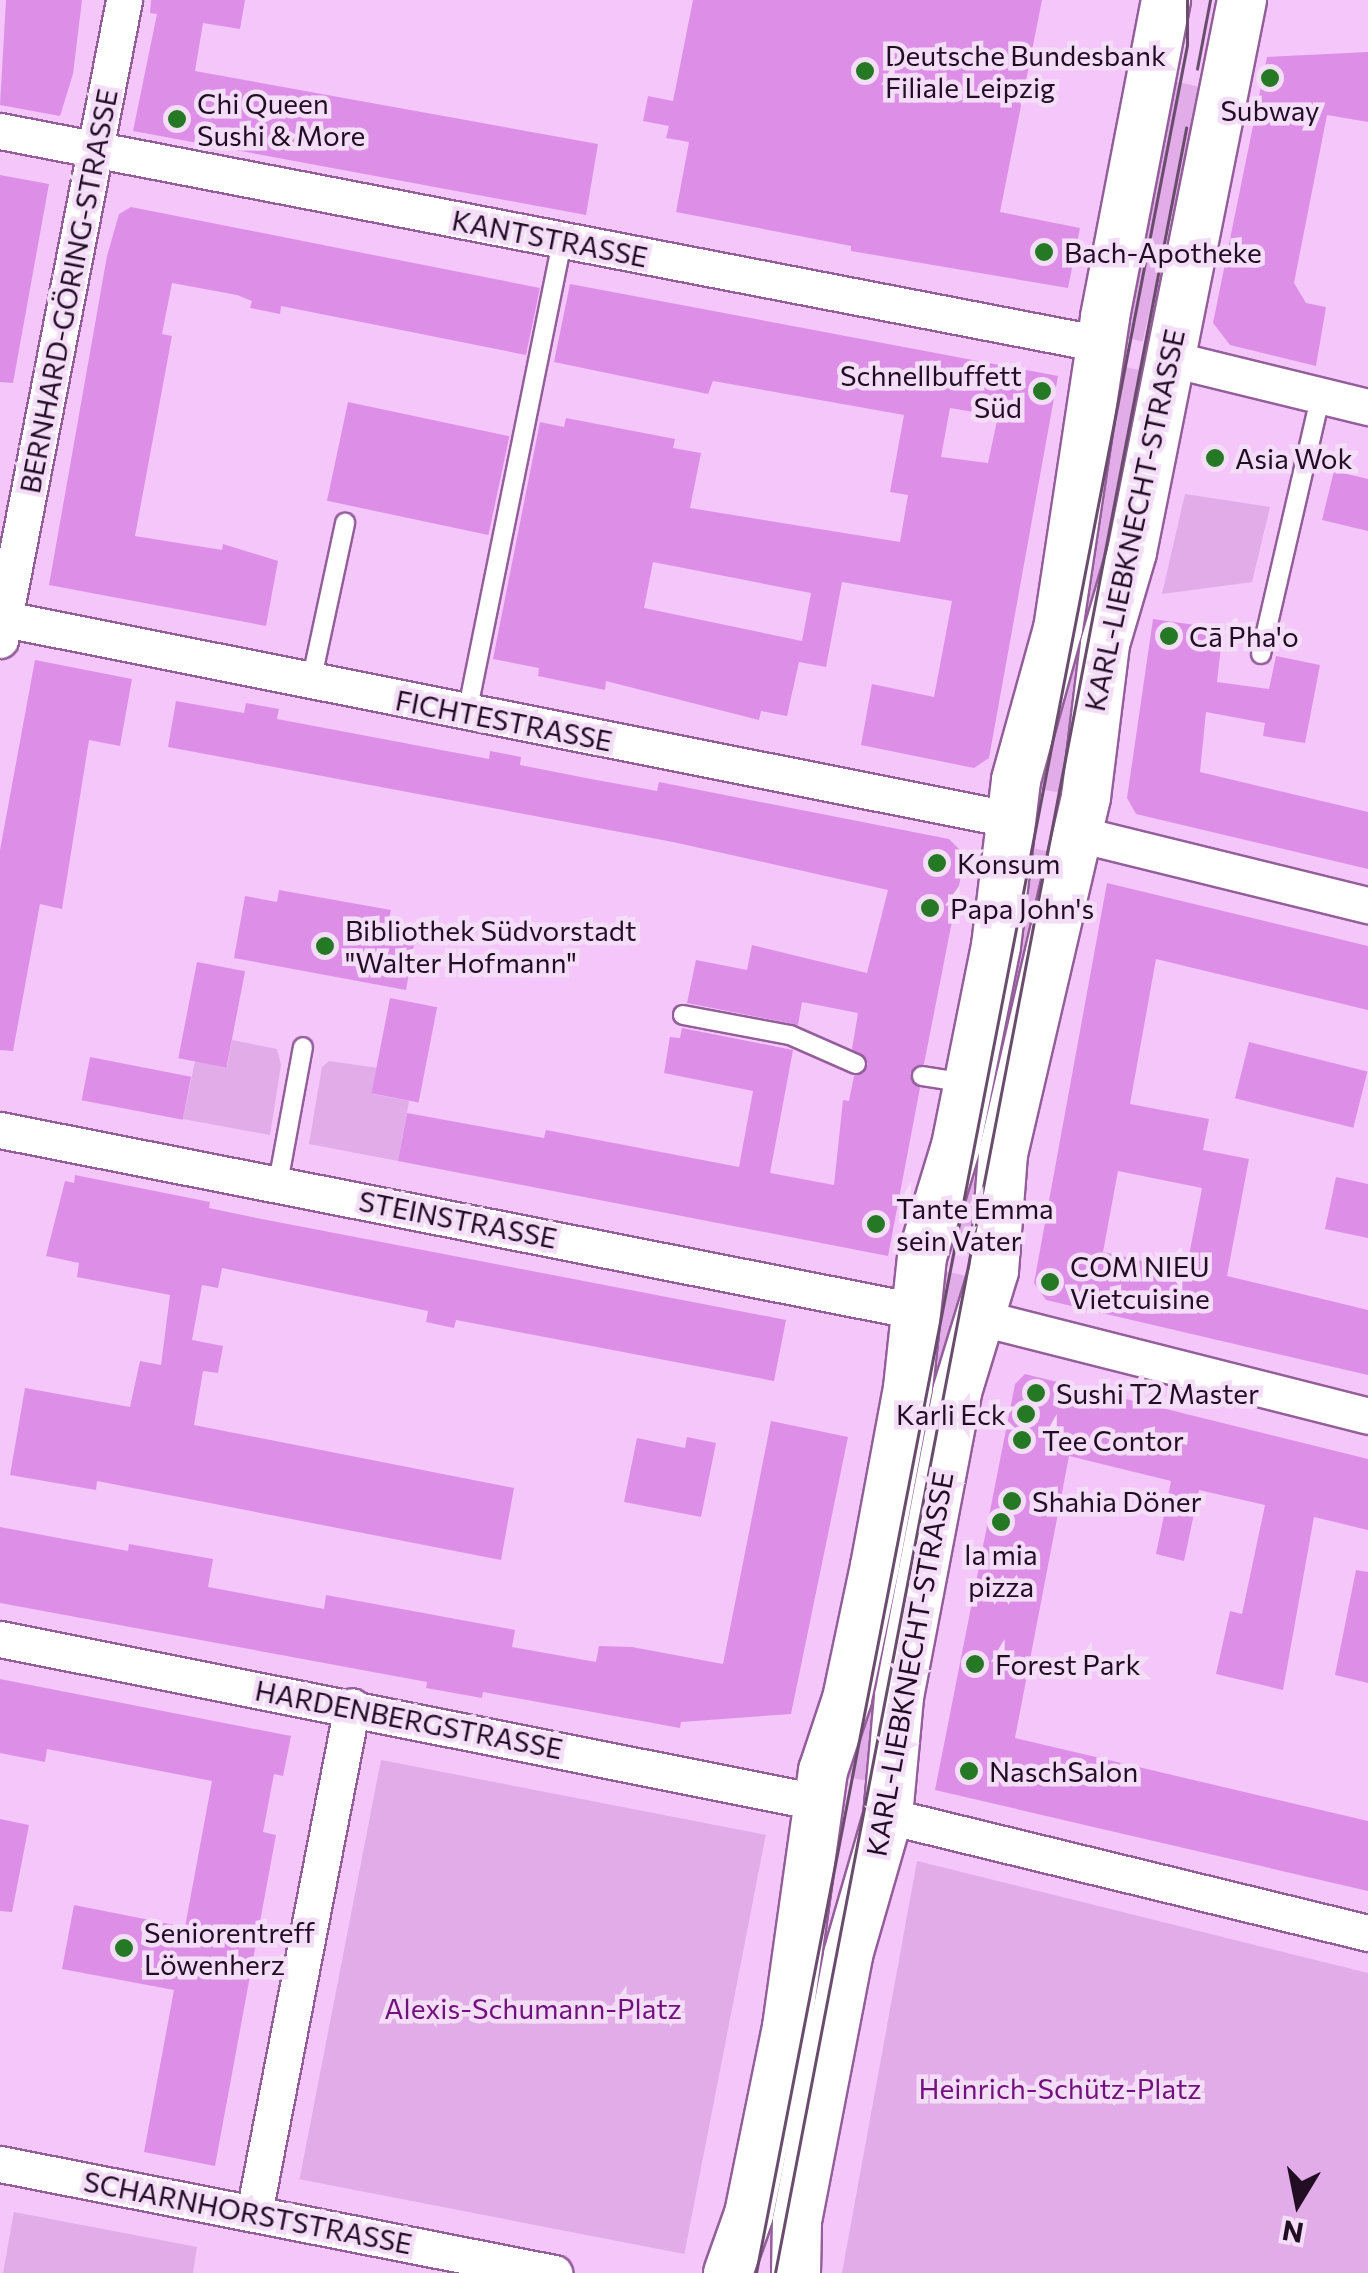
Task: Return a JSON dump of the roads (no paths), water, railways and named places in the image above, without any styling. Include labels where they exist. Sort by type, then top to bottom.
[{"type":"main road","name":"KARL-LIEBKNECHT-STRASSE","points":[[728,2273],[749,2214],[787,2027],[817,1802],[858,1655],[922,1256],[968,1084],[996,946],[1009,819],[1058,628],[1101,344],[1166,0]]},
{"type":"main road","name":"KARL-LIEBKNECHT-STRASSE","points":[[796,2273],[797,2221],[848,1955],[888,1816],[900,1697],[957,1392],[982,1318],[998,1236],[1003,1154],[1078,834],[1105,644],[1132,552],[1167,358],[1242,0]]},
{"type":"street","name":"BERNHARD-GÖRING-STRASSE","points":[[1,626],[124,0]]},
{"type":"street","name":"KANTSTRASSE","points":[[0,131],[1101,344]]},
{"type":"street","points":[[1167,358],[1368,407]]},
{"type":"street","name":"FICHTESTRASSE","points":[[1,626],[311,682],[1009,819]]},
{"type":"street","points":[[1078,834],[1368,905]]},
{"type":"street","name":"STEINSTRASSE","points":[[0,1130],[916,1310]]},
{"type":"street","points":[[982,1318],[1368,1416]]},
{"type":"street","name":"HARDENBERGSTRASSE","points":[[0,1639],[352,1706],[817,1802]]},
{"type":"street","points":[[254,2213],[352,1706]]},
{"type":"street","points":[[888,1816],[1368,1932]]},
{"type":"street","name":"SCHARNHORSTSTRASSE","points":[[0,2164],[554,2273]]},
{"type":"lane","points":[[467,713],[562,240]]},
{"type":"lane","points":[[1262,654],[1321,394]]},
{"type":"lane","points":[[311,682],[346,523]]},
{"type":"lane","points":[[683,1015],[790,1034],[856,1064]]},
{"type":"lane","points":[[278,1183],[303,1047]]},
{"type":"lane","points":[[922,1076],[968,1084]]},
{"type":"tram line","points":[[756,2273],[1187,45],[1187,0]]},
{"type":"tram line","points":[[1197,69],[1210,0]]},
{"type":"tram line","points":[[775,2273],[1186,128]]},
{"type":"place","name":"Deutsche Bundesbank Filiale Leipzig","points":[[865,71]]},
{"type":"place","name":"Subway","points":[[1270,78]]},
{"type":"place","name":"Chi Queen Sushi & More","points":[[177,119]]},
{"type":"place","name":"Bach-Apotheke","points":[[1044,252]]},
{"type":"place","name":"Schnellbuffett Süd","points":[[1042,391]]},
{"type":"place","name":"Asia Wok","points":[[1215,458]]},
{"type":"place","name":"Cā Pha'o","points":[[1169,636]]},
{"type":"place","name":"Konsum","points":[[937,863]]},
{"type":"place","name":"Papa John's","points":[[930,908]]},
{"type":"place","name":"Bibliothek Südvorstadt \"Walter Hofmann\"","points":[[325,946]]},
{"type":"place","name":"Tante Emma sein Vater","points":[[876,1224]]},
{"type":"place","name":"COM NIEU Vietcuisine","points":[[1050,1282]]},
{"type":"place","name":"Sushi T2 Master","points":[[1036,1393]]},
{"type":"place","name":"Karli Eck","points":[[1026,1414]]},
{"type":"place","name":"Tee Contor","points":[[1022,1440]]},
{"type":"place","name":"Shahia Döner","points":[[1012,1501]]},
{"type":"place","name":"la mia pizza","points":[[1001,1522]]},
{"type":"place","name":"Forest Park","points":[[975,1664]]},
{"type":"place","name":"NaschSalon","points":[[969,1771]]},
{"type":"place","name":"Seniorentreff Löwenherz","points":[[124,1948]]},
{"type":"park label","name":"Alexis-Schumann-Platz","points":[[533,2008]]},
{"type":"park label","name":"Heinrich-Schütz-Platz","points":[[1060,2088]]}]
